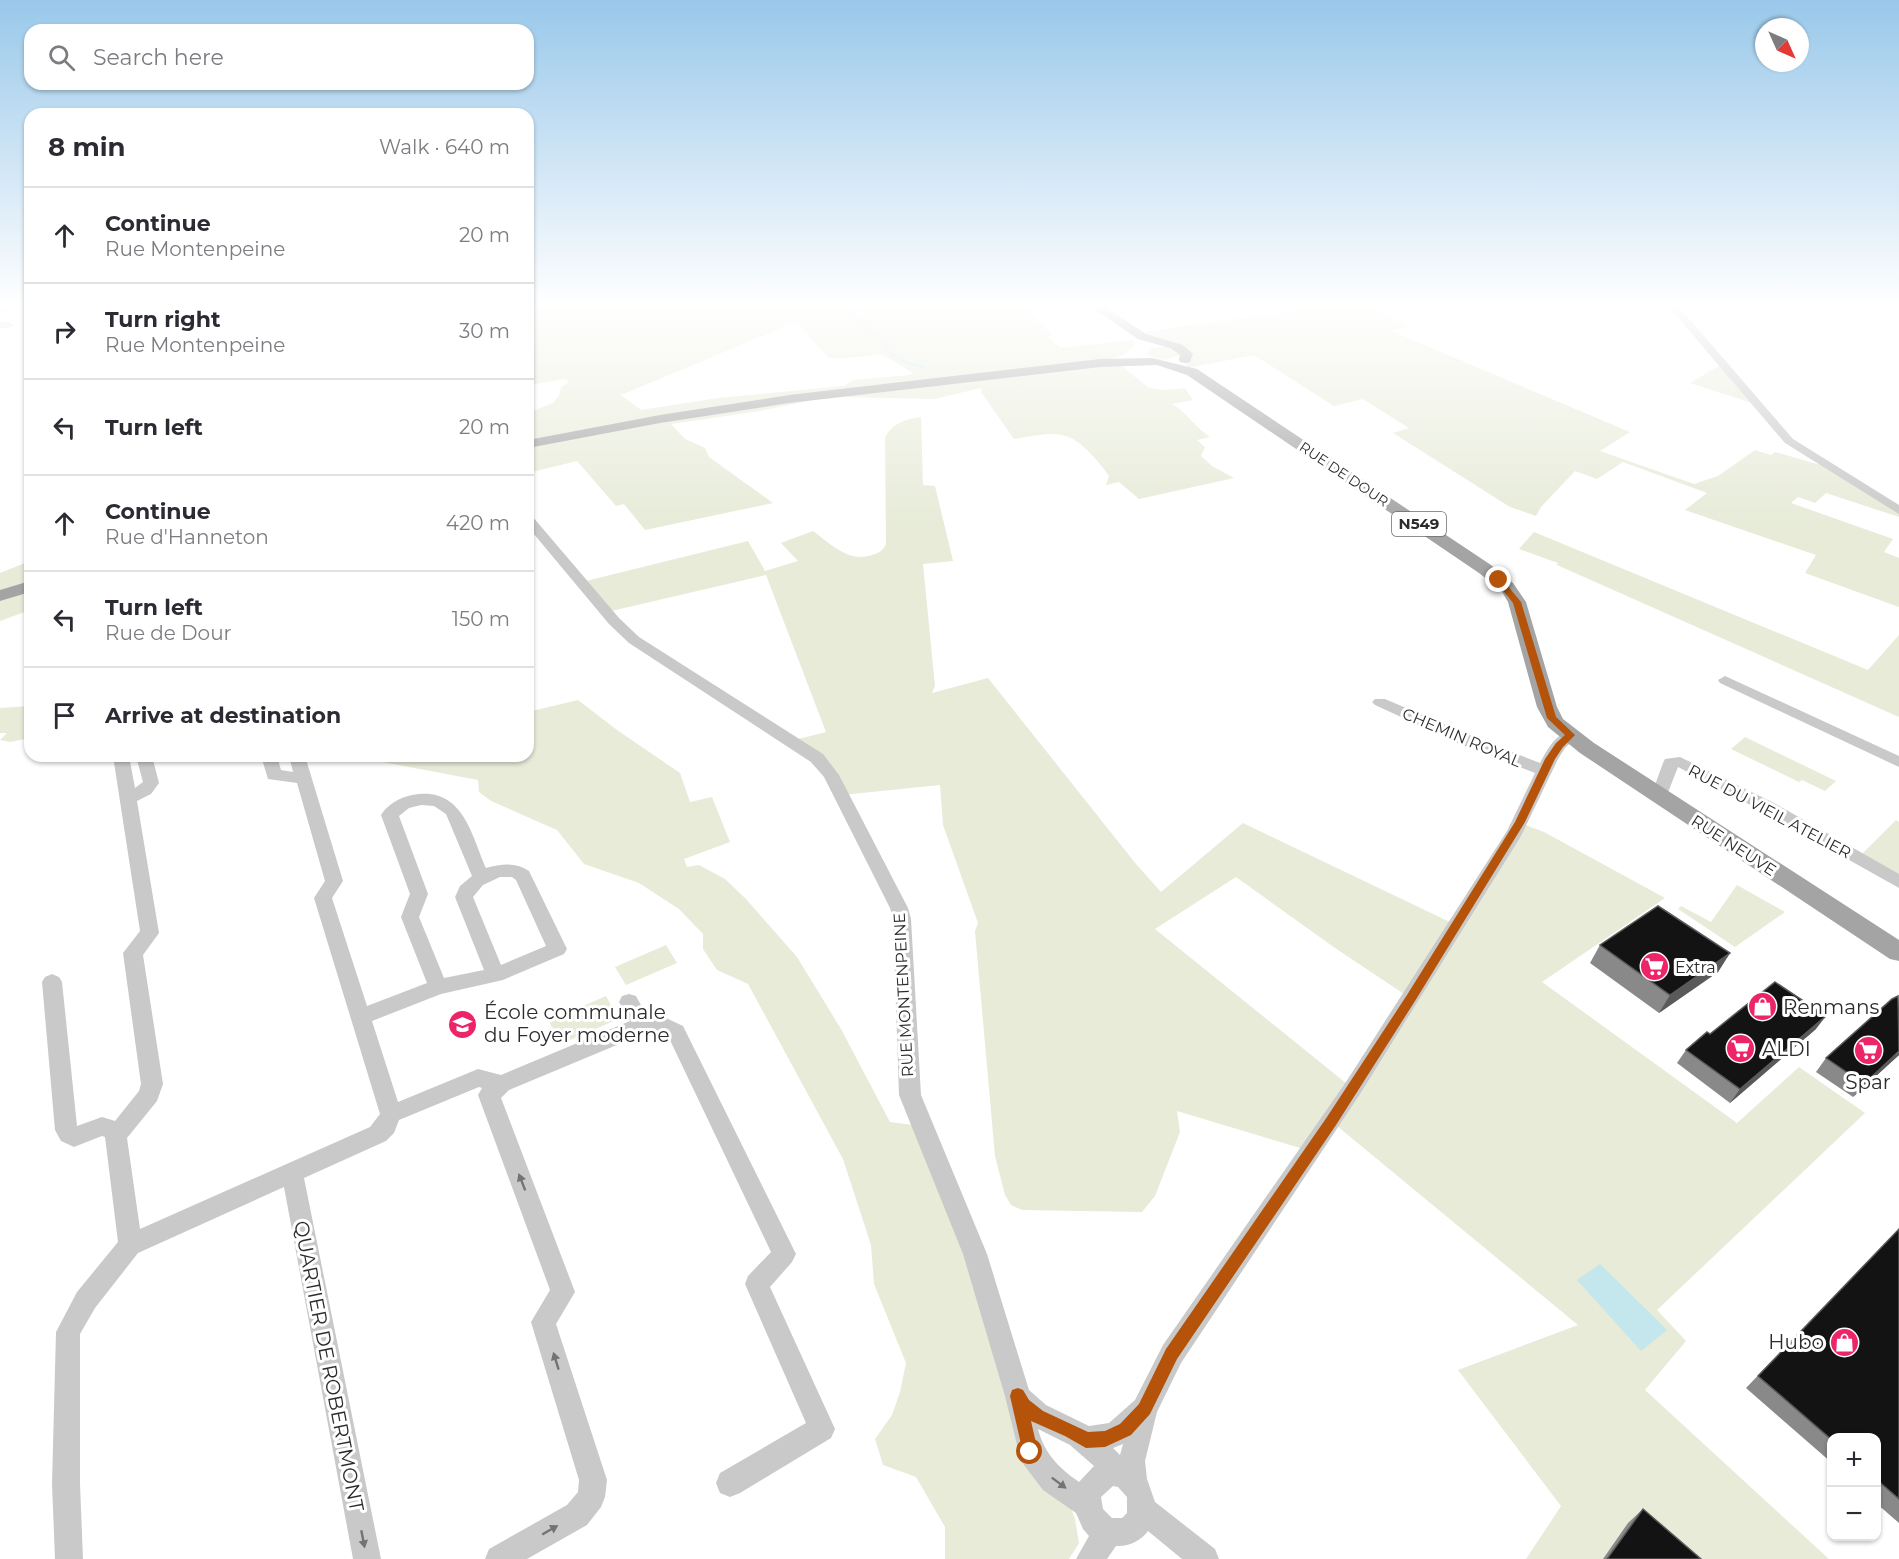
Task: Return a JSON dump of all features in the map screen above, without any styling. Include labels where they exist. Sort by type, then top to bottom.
[{"type":"main road","points":[[534,444],[660,419],[789,399],[955,380]]},
{"type":"main road","name":"RUE DE DOUR","points":[[1209,380],[1475,562],[1503,584],[1517,602],[1551,718],[1570,735]]},
{"type":"main road","points":[[0,596],[24,588]]},
{"type":"main road","name":"RUE NEUVE","points":[[1570,735],[1659,796],[1899,952]]},
{"type":"street","points":[[1736,380],[1789,441],[1899,510]]},
{"type":"street","name":"RUE MONTENPEINE","points":[[534,526],[628,634],[817,758],[831,775],[899,908],[902,919],[910,1095],[975,1254],[1018,1396],[1030,1452],[1053,1480],[1087,1504]]},
{"type":"street","points":[[1725,680],[1899,762]]},
{"type":"street","name":"CHEMIN ROYAL","points":[[1380,702],[1468,741],[1545,771]]},
{"type":"street","points":[[1126,1478],[1145,1409],[1172,1354],[1331,1121],[1520,822],[1559,745],[1570,735]]},
{"type":"street","points":[[116,1136],[149,1095],[152,1084],[133,953],[150,933],[122,762]]},
{"type":"street","points":[[129,798],[145,790],[151,783],[146,762]]},
{"type":"street","points":[[270,762],[274,776],[303,778]]},
{"type":"street","points":[[69,1559],[66,1484],[68,1332],[74,1318],[87,1300],[130,1245],[378,1134],[386,1126],[391,1114],[323,898],[334,881],[299,762]]},
{"type":"street","name":"RUE DU VIEIL ATELIER","points":[[1659,796],[1671,763],[1680,762],[1767,807],[1899,882]]},
{"type":"street","points":[[438,987],[410,917],[419,894],[390,815],[394,809],[413,801],[436,800],[447,804],[453,811],[482,879]]},
{"type":"street","points":[[360,1017],[438,987],[496,975],[557,949],[523,876],[514,871],[501,872],[465,889],[464,897],[496,975]]},
{"type":"street","points":[[52,982],[66,1130],[75,1137],[102,1126],[108,1126],[113,1130],[116,1136],[130,1245]]},
{"type":"street","points":[[629,1002],[642,1025]]},
{"type":"street","points":[[500,1559],[577,1515],[591,1497],[593,1480],[543,1322],[563,1292],[489,1095],[502,1084],[642,1025],[666,1024],[676,1032],[784,1254],[757,1284],[822,1429],[730,1483]]},
{"type":"street","points":[[391,1114],[478,1078],[502,1084]]},
{"type":"street","name":"QUARTIER DE ROBERTMONT","points":[[292,1172],[367,1559]]},
{"type":"street","name":"RUE MONTENPEINE","points":[[1018,1396],[1024,1406],[1037,1416],[1071,1430],[1086,1440],[1126,1478]]},
{"type":"street","points":[[1086,1440],[1105,1439],[1125,1430],[1145,1409]]},
{"type":"street","points":[[1112,1472],[1126,1478],[1140,1491],[1143,1510],[1140,1519],[1128,1532],[1109,1532],[1095,1521],[1087,1504],[1088,1493],[1098,1477],[1112,1472]]},
{"type":"street","points":[[1143,1510],[1205,1559]]},
{"type":"street","points":[[1090,1559],[1109,1532]]},
{"type":"green space","points":[[534,380],[560,380],[534,384]]},
{"type":"green space","points":[[566,380],[658,380],[621,395],[641,410],[718,398],[844,386],[856,380],[1139,380],[1149,388],[1166,390],[1185,388],[1193,400],[1172,404],[1210,437],[1197,440],[1205,447],[1201,456],[1212,466],[1234,478],[1139,499],[1119,482],[1106,485],[1109,476],[1104,469],[1088,451],[1071,438],[1045,434],[1014,439],[981,392],[981,388],[934,399],[843,397],[671,424],[685,439],[705,448],[709,457],[773,503],[645,530],[624,504],[616,506],[577,461],[534,472],[534,411],[553,403],[559,396],[561,387],[569,382]]},
{"type":"green space","points":[[1293,380],[1507,380],[1630,432],[1600,451],[1694,484],[1718,476],[1755,450],[1771,455],[1775,452],[1817,464],[1823,463],[1899,510],[1899,517],[1826,493],[1815,503],[1798,497],[1791,503],[1893,539],[1884,552],[1899,558],[1899,607],[1805,573],[1816,555],[1685,510],[1707,493],[1623,462],[1597,479],[1575,471],[1541,507],[1536,516],[1510,507],[1393,433],[1409,428],[1363,399],[1334,406]]},
{"type":"green space","points":[[1696,380],[1736,380],[1755,404],[1690,383]]},
{"type":"green space","points":[[921,417],[923,485],[935,486],[953,561],[923,564],[935,686],[932,693],[988,678],[1136,864],[1161,892],[1243,823],[1456,925],[1520,823],[1544,832],[1665,898],[1542,982],[1737,1123],[1799,1067],[1865,1113],[1657,1310],[1686,1341],[1645,1390],[1829,1559],[1526,1559],[1561,1506],[1458,1370],[1578,1325],[1331,1121],[1310,1151],[1177,1111],[1180,1132],[1155,1196],[1142,1212],[1022,1210],[1011,1205],[1005,1195],[995,1156],[975,931],[978,923],[943,825],[940,785],[842,795],[791,741],[826,732],[766,575],[607,612],[582,582],[748,541],[765,571],[798,561],[781,543],[813,531],[840,551],[848,554],[863,557],[877,553],[883,550],[886,544],[885,438],[896,425]],"holes":[[[1236,877],[1410,998],[1352,1088],[1155,929]]]},
{"type":"green space","points":[[1534,532],[1868,670],[1899,635],[1899,717],[1557,565],[1558,563],[1519,549]]},
{"type":"green space","points":[[24,563],[24,612],[0,621],[0,573]]},
{"type":"green space","points":[[578,700],[680,773],[690,802],[712,797],[730,842],[684,859],[687,867],[699,865],[725,879],[746,899],[797,957],[841,1029],[890,1122],[921,1126],[1018,1396],[1075,1519],[1079,1543],[1069,1559],[945,1559],[945,1527],[916,1477],[883,1465],[875,1439],[892,1415],[906,1363],[874,1284],[871,1245],[843,1159],[748,984],[717,970],[703,949],[703,934],[679,909],[639,883],[584,864],[557,830],[491,801],[479,792],[478,780],[382,762],[534,762],[534,711]]},
{"type":"green space","points":[[24,706],[24,739],[10,742],[0,740],[7,733],[0,733],[0,708]]},
{"type":"green space","points":[[1745,737],[1836,781],[1825,791],[1802,780],[1799,782],[1731,749]]},
{"type":"green space","points":[[1896,820],[1899,822],[1899,882],[1862,854]]},
{"type":"green space","points":[[1737,885],[1785,912],[1735,947],[1678,909],[1681,906],[1711,922]]},
{"type":"green space","points":[[666,945],[677,963],[626,985],[615,967]]},
{"type":"green space","points":[[606,996],[618,1019],[561,1044],[549,1021]]},
{"type":"water","points":[[1600,1264],[1667,1330],[1641,1351],[1577,1280]]},
{"type":"building","name":"Extra","points":[[1658,906],[1730,953],[1670,995],[1600,945]]},
{"type":"building","name":"ALDI","points":[[1775,982],[1826,1016],[1740,1089],[1686,1050],[1707,1032],[1710,1034]]},
{"type":"building","name":"Spar","points":[[1898,996],[1899,1051],[1864,1084],[1826,1058],[1892,999]]},
{"type":"building","name":"Hubo","points":[[1899,1229],[1899,1499],[1881,1483],[1881,1433],[1827,1433],[1827,1436],[1758,1376]]},
{"type":"building","points":[[1643,1509],[1701,1559],[1607,1559]]},
{"type":"place","name":"Extra","points":[[1654,967]]},
{"type":"place","name":"Renmans","points":[[1762,1007]]},
{"type":"place","name":"École communale du Foyer moderne","points":[[463,1024]]},
{"type":"place","name":"ALDI","points":[[1741,1049]]},
{"type":"place","name":"Spar","points":[[1868,1051]]},
{"type":"place","name":"Hubo","points":[[1845,1342]]},
{"type":"route","points":[[1030,1452],[1018,1396],[1024,1406],[1037,1416],[1071,1430],[1086,1440],[1114,1436],[1125,1430],[1145,1409],[1172,1354],[1331,1121],[1411,998],[1520,822],[1550,759],[1559,745],[1570,735],[1551,718],[1517,602],[1499,580]]}]
